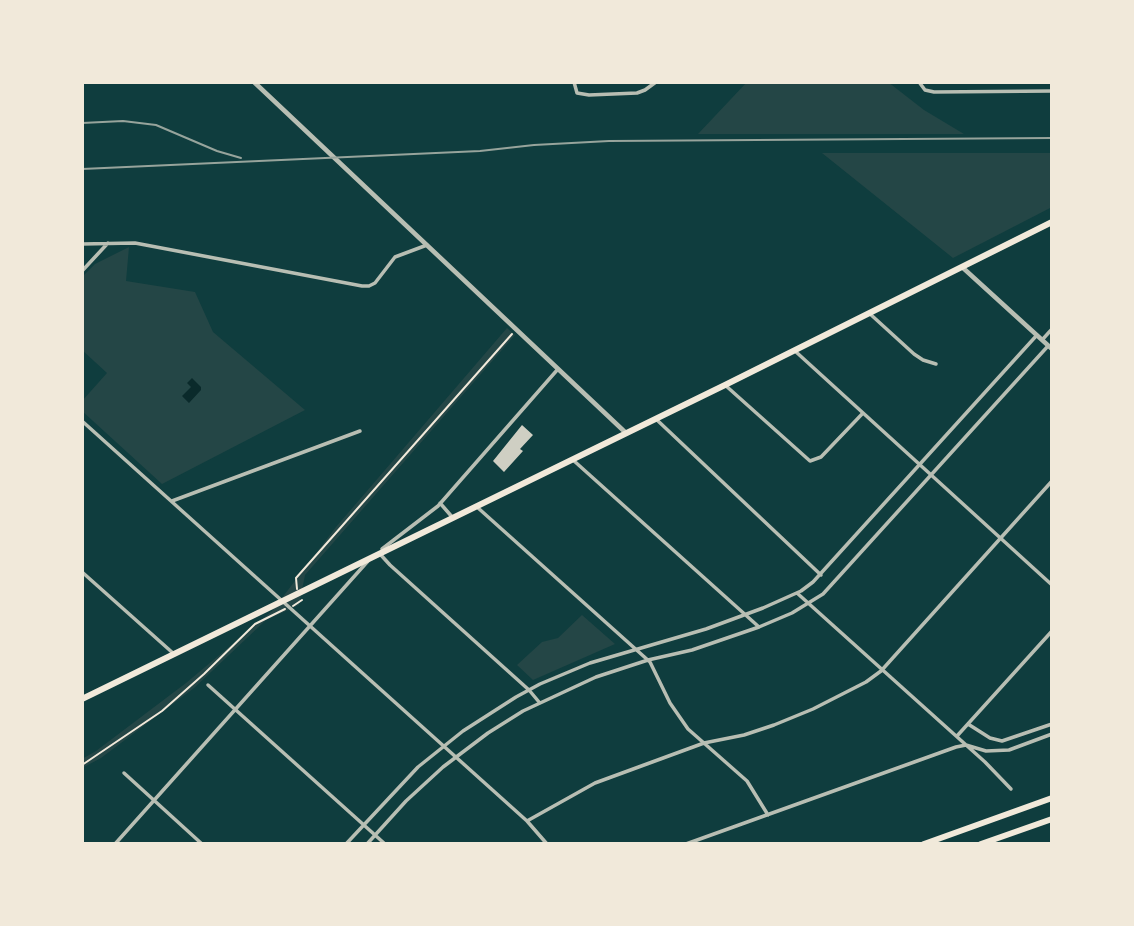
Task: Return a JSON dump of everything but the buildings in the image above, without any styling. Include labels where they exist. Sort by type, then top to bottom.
[{"type":"main road","points":[[82,699],[1052,222]]},
{"type":"main road","points":[[924,844],[1052,798]]},
{"type":"main road","points":[[981,844],[1052,819]]},
{"type":"street","points":[[254,82],[626,433]]},
{"type":"street","points":[[574,82],[577,93],[589,95],[636,93],[656,82]]},
{"type":"street","points":[[919,82],[925,90],[934,92],[1052,91]]},
{"type":"street","points":[[1000,82],[1000,91]]},
{"type":"street","points":[[82,271],[108,243]]},
{"type":"street","points":[[82,244],[146,244],[362,286],[374,283],[396,257],[427,245]]},
{"type":"street","points":[[367,844],[418,789],[455,757],[539,702],[596,677],[648,660],[692,650],[759,627],[809,604],[835,583],[1050,347],[962,267]]},
{"type":"street","points":[[869,313],[914,354],[936,364]]},
{"type":"street","points":[[1042,340],[1052,329]]},
{"type":"street","points":[[346,844],[407,777],[443,746],[497,708],[529,690],[590,663],[746,615],[796,593],[821,575],[1037,335]]},
{"type":"street","points":[[794,350],[1052,585]]},
{"type":"street","points":[[115,844],[371,559],[440,503],[558,369]]},
{"type":"street","points":[[724,385],[810,461],[821,457],[863,413]]},
{"type":"street","points":[[656,418],[821,575]]},
{"type":"street","points":[[82,421],[527,821],[547,844]]},
{"type":"street","points":[[172,501],[360,431]]},
{"type":"street","points":[[573,459],[759,627]]},
{"type":"street","points":[[527,821],[595,783],[704,743],[744,735],[787,720],[866,682],[881,671],[1052,481]]},
{"type":"street","points":[[440,503],[453,518]]},
{"type":"street","points":[[477,507],[648,660],[657,672],[670,703],[688,729],[747,781],[768,815]]},
{"type":"street","points":[[380,554],[539,702]]},
{"type":"street","points":[[82,572],[174,654]]},
{"type":"street","points":[[796,593],[1012,789]]},
{"type":"street","points":[[956,737],[1052,631]]},
{"type":"street","points":[[208,685],[385,844]]},
{"type":"street","points":[[968,724],[990,738],[1002,741],[1052,724]]},
{"type":"street","points":[[686,844],[956,747],[1009,750],[1052,734]]},
{"type":"street","points":[[124,773],[202,844]]},
{"type":"path","points":[[297,589],[296,578],[513,333]]},
{"type":"path","points":[[295,605],[303,601],[301,597]]},
{"type":"path","points":[[82,765],[162,710],[256,624],[286,609]]},
{"type":"shaded area","points":[[747,82],[888,82],[924,110],[964,134],[698,134]]},
{"type":"shaded area","points":[[822,153],[1052,153],[1052,207],[953,258]]},
{"type":"shaded area","points":[[129,247],[126,281],[195,292],[213,332],[305,410],[162,484],[82,411],[82,401],[107,373],[82,350],[82,277],[95,264]]},
{"type":"shaded area","points":[[507,328],[515,335],[305,575],[299,605],[266,620],[194,688],[101,758],[82,768],[82,759],[186,683],[272,611],[336,527]]},
{"type":"shaded area","points":[[192,378],[201,390],[189,403],[182,396],[191,387],[187,383]]},
{"type":"shaded area","points":[[582,615],[615,644],[533,680],[517,665],[542,642],[558,638]]},
{"type":"railway","points":[[82,123],[123,121],[156,125],[217,151],[241,158]]},
{"type":"railway","points":[[82,169],[480,151],[609,141],[1052,138]]}]
